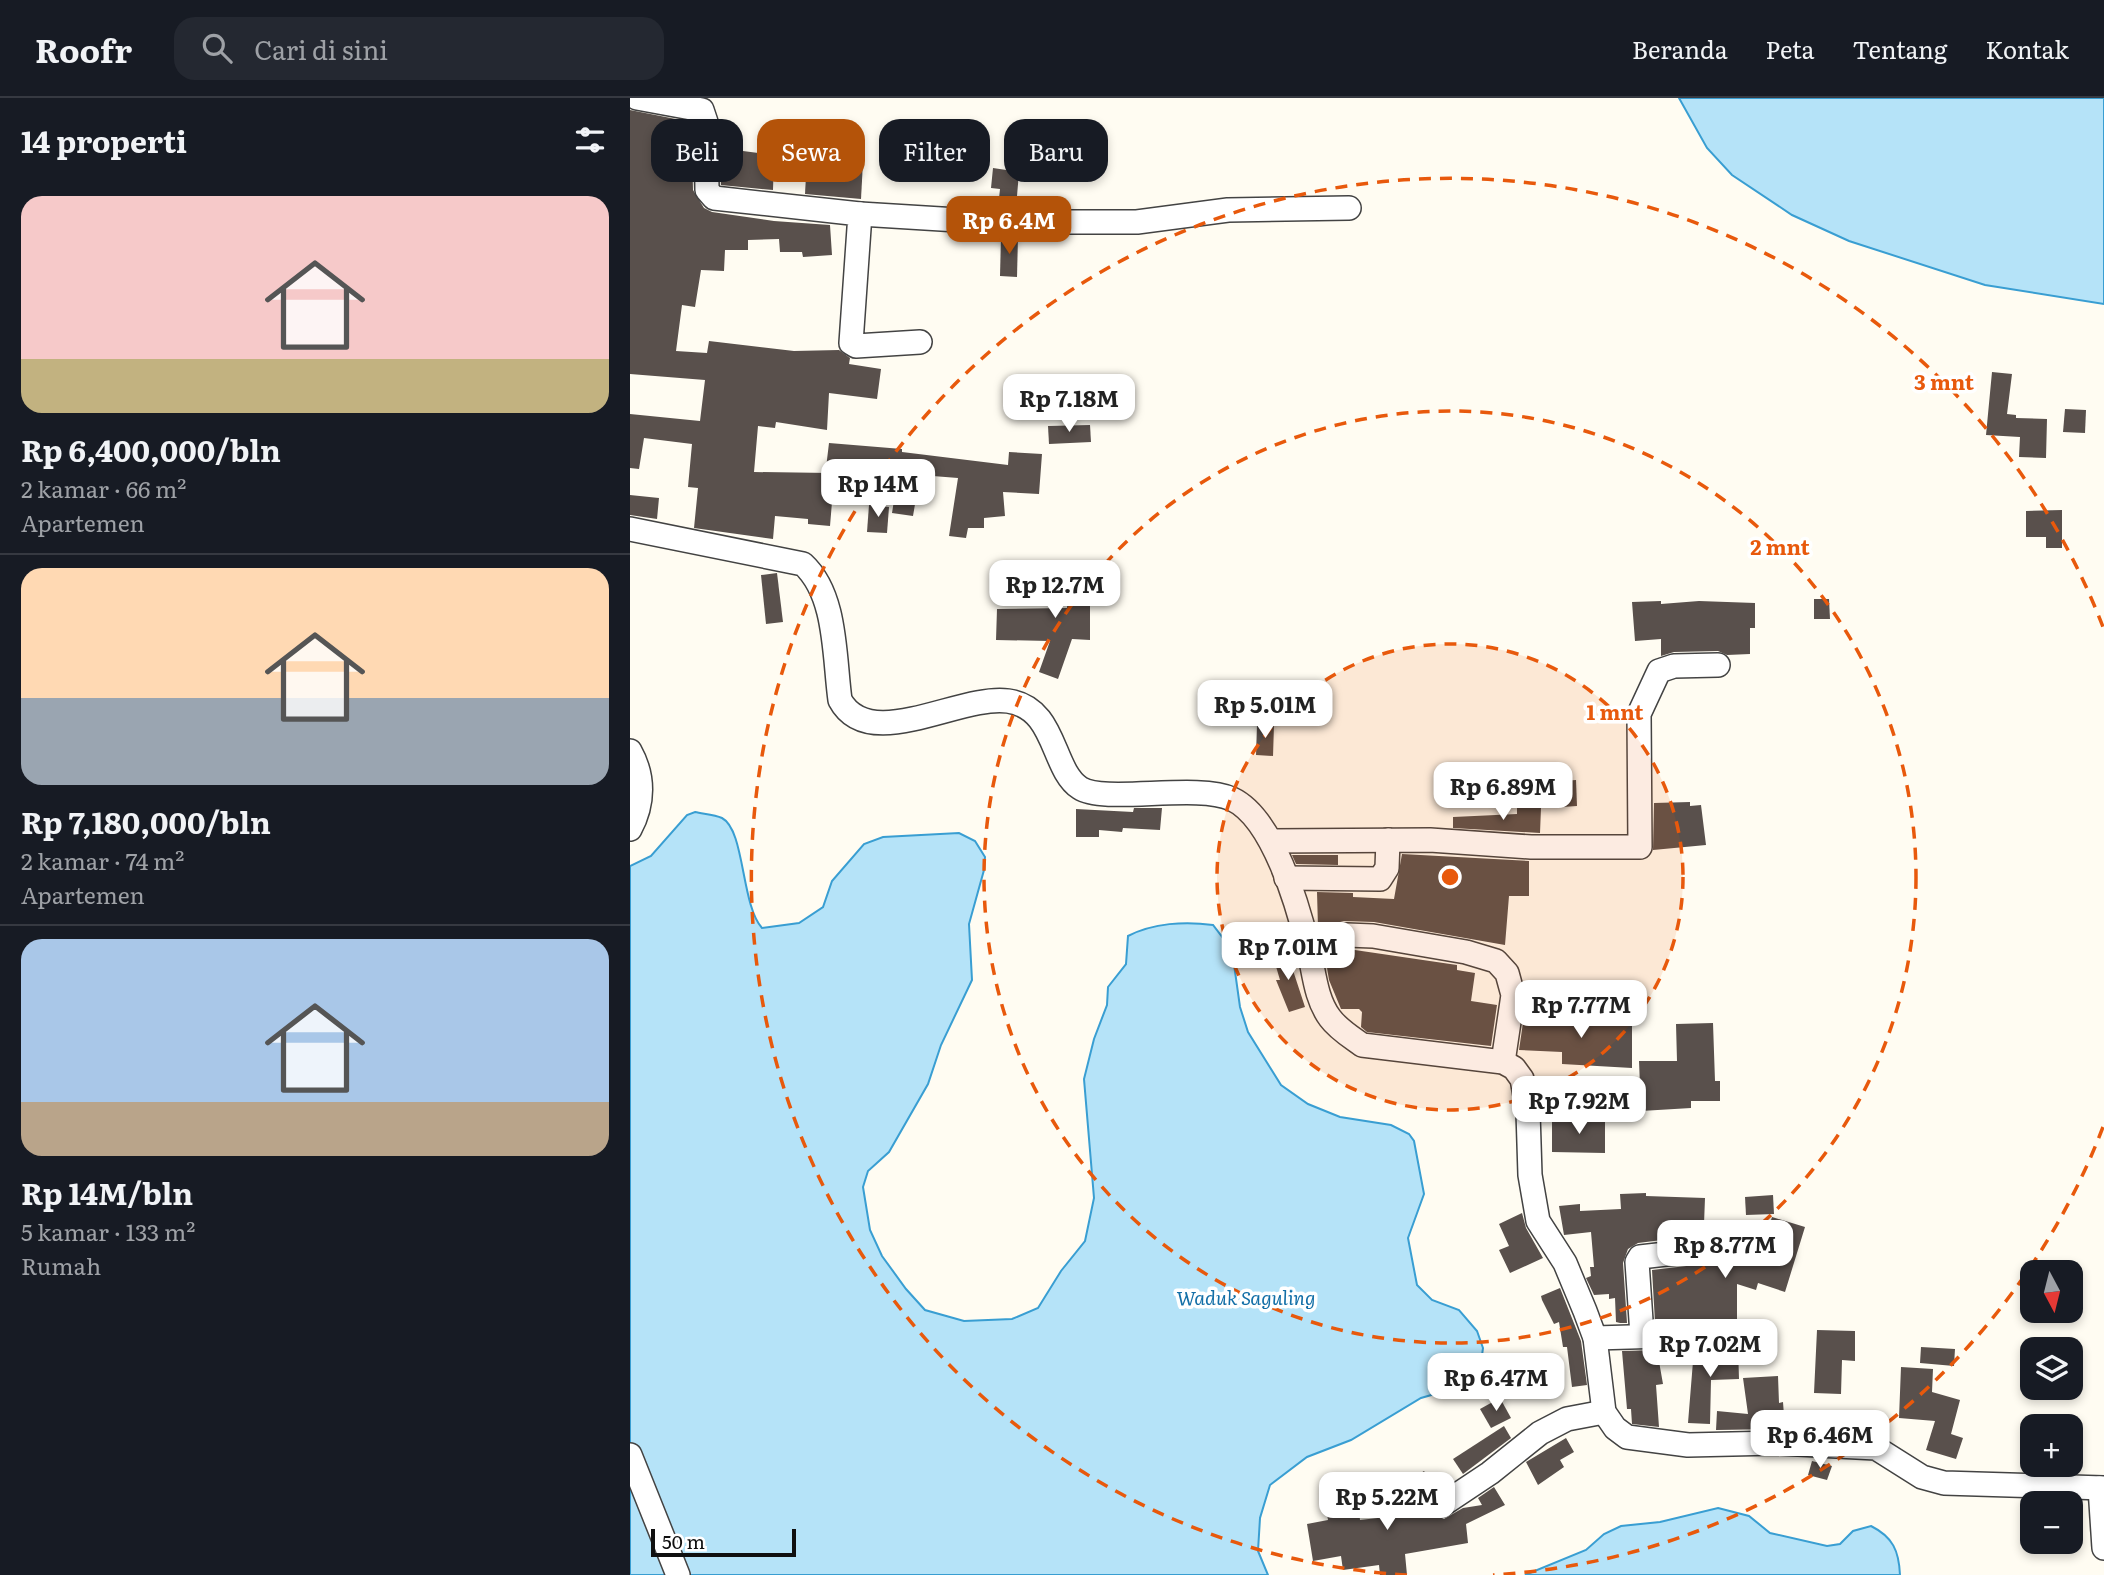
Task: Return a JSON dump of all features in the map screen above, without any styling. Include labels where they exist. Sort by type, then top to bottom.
[{"type":"street","points":[[637,98],[702,110],[706,122],[707,190],[714,198],[860,214],[990,222],[1137,222],[1228,210],[1349,208]]},
{"type":"street","points":[[860,214],[851,343],[856,346],[920,342]]},
{"type":"street","points":[[630,529],[803,564],[812,572],[824,596],[840,700],[846,712],[859,720],[872,724],[891,722],[987,701],[1008,701],[1023,705],[1044,725],[1079,788],[1090,793],[1214,794],[1232,799],[1257,820],[1271,841],[1286,878],[1308,944],[1320,998],[1329,1017],[1362,1045],[1503,1062],[1514,1068],[1522,1079],[1528,1112],[1530,1175],[1538,1221],[1565,1264],[1595,1338],[1604,1412],[1615,1428],[1627,1437],[1688,1445],[1776,1443],[1876,1448],[1922,1477],[1944,1483],[2102,1488],[2104,1548]]},
{"type":"street","points":[[1271,841],[1388,840],[1531,847],[1640,847],[1639,714],[1647,692],[1659,671],[1674,666],[1718,665]]},
{"type":"street","points":[[630,751],[639,768],[641,789],[637,816],[630,829]]},
{"type":"street","points":[[1286,878],[1380,879],[1387,868],[1388,840]]},
{"type":"street","points":[[1308,944],[1347,935],[1373,936],[1466,952],[1496,961],[1507,973],[1513,995],[1503,1062]]},
{"type":"street","points":[[1642,1335],[1637,1262],[1640,1257],[1736,1246]]},
{"type":"street","points":[[1595,1338],[1734,1335]]},
{"type":"street","points":[[1442,1505],[1540,1433],[1567,1419],[1604,1412]]},
{"type":"street","points":[[630,1455],[678,1575]]},
{"type":"water","points":[[1679,98],[2104,98],[2104,304],[1985,285],[1849,241],[1792,215],[1732,175],[1707,148]]},
{"type":"water","name":"Waduk Saguling","points":[[695,812],[722,818],[729,825],[735,837],[750,903],[762,928],[799,923],[823,907],[832,881],[864,844],[883,837],[959,833],[975,841],[985,857],[969,924],[972,980],[941,1045],[928,1084],[889,1152],[868,1171],[863,1187],[870,1230],[882,1256],[925,1310],[964,1321],[1012,1319],[1038,1308],[1061,1271],[1085,1241],[1094,1198],[1084,1079],[1094,1039],[1107,1005],[1108,987],[1126,964],[1128,936],[1169,924],[1213,925],[1232,950],[1240,1007],[1248,1032],[1281,1085],[1308,1104],[1340,1117],[1391,1125],[1409,1134],[1414,1141],[1424,1194],[1408,1238],[1417,1285],[1432,1300],[1459,1310],[1477,1331],[1483,1348],[1479,1377],[1473,1383],[1421,1398],[1351,1440],[1307,1457],[1270,1485],[1260,1518],[1258,1551],[1268,1575],[630,1575],[630,866],[651,856],[687,815]]},
{"type":"water","points":[[1718,1508],[1749,1516],[1770,1533],[1827,1546],[1840,1544],[1853,1531],[1871,1526],[1890,1540],[1898,1559],[1900,1575],[1525,1575],[1586,1550],[1604,1534],[1621,1526],[1660,1522]]},
{"type":"building","points":[[630,110],[676,119],[651,119],[651,182],[693,182],[693,190],[704,208],[712,212],[774,221],[830,225],[832,255],[803,257],[802,252],[780,252],[779,239],[748,240],[748,250],[725,250],[724,271],[701,270],[695,307],[682,305],[676,351],[707,353],[709,341],[794,351],[839,350],[850,358],[849,364],[881,369],[877,399],[829,393],[827,430],[776,422],[775,428],[758,426],[754,472],[830,473],[830,526],[808,524],[808,519],[775,516],[773,539],[694,528],[698,488],[688,487],[692,444],[644,438],[639,469],[630,468],[630,414],[700,421],[705,380],[630,374]]},
{"type":"building","points":[[743,151],[757,153],[757,182],[773,182],[773,190],[721,185],[721,182],[743,182]]},
{"type":"building","points":[[993,168],[1004,170],[1004,182],[1018,182],[1016,208],[998,208],[1000,189],[991,188]]},
{"type":"building","points":[[806,182],[862,182],[861,199],[805,194]]},
{"type":"building","points":[[1001,236],[1018,236],[1017,277],[1000,276]]},
{"type":"building","points":[[1992,372],[2012,374],[2007,414],[2016,415],[2016,418],[2047,419],[2046,458],[2019,457],[2020,437],[1986,435]]},
{"type":"building","points":[[2065,409],[2086,410],[2085,433],[2063,432]]},
{"type":"building","points":[[1090,425],[1091,442],[1049,444],[1048,426]]},
{"type":"building","points":[[829,443],[902,449],[902,452],[1008,465],[1009,452],[1042,454],[1039,494],[1003,492],[1005,516],[984,518],[984,528],[968,528],[966,538],[949,536],[958,478],[920,475],[913,516],[892,513],[898,475],[826,468]]},
{"type":"building","points":[[630,495],[659,498],[657,519],[630,515]]},
{"type":"building","points":[[869,505],[889,507],[887,533],[867,532]]},
{"type":"building","points":[[2062,510],[2062,548],[2046,548],[2046,537],[2026,537],[2026,511]]},
{"type":"building","points":[[1071,562],[1098,564],[1094,606],[1090,605],[1090,640],[1072,639],[1058,679],[1039,672],[1050,641],[996,640],[997,609],[1067,608]]},
{"type":"building","points":[[777,573],[783,622],[766,624],[761,575]]},
{"type":"building","points":[[1814,599],[1829,599],[1830,619],[1814,619]]},
{"type":"building","points":[[1661,601],[1661,604],[1699,601],[1755,603],[1755,628],[1750,628],[1750,654],[1727,655],[1718,651],[1674,652],[1661,656],[1661,639],[1635,641],[1632,602]]},
{"type":"building","points":[[1257,725],[1274,725],[1273,756],[1256,755]]},
{"type":"building","points":[[1576,780],[1577,806],[1547,808],[1546,782]]},
{"type":"building","points":[[1690,802],[1690,806],[1701,805],[1706,845],[1653,850],[1654,803]]},
{"type":"building","points":[[1134,808],[1162,808],[1160,830],[1099,830],[1099,837],[1076,837],[1076,809],[1133,812]]},
{"type":"building","points":[[1517,808],[1541,808],[1540,833],[1453,828],[1453,817],[1517,814]]},
{"type":"building","points":[[1402,854],[1529,861],[1529,896],[1509,896],[1505,945],[1374,922],[1344,921],[1318,928],[1317,892],[1353,893],[1353,897],[1394,899]]},
{"type":"building","points":[[1292,855],[1338,855],[1338,865],[1296,864]]},
{"type":"building","points":[[1286,949],[1305,1007],[1289,1012],[1276,980],[1280,980],[1272,953]]},
{"type":"building","points":[[1348,949],[1457,965],[1457,970],[1475,973],[1471,1001],[1497,1005],[1491,1046],[1367,1032],[1361,1027],[1362,1012],[1359,1009],[1341,1009],[1329,980],[1325,955]]},
{"type":"building","points":[[1524,1016],[1632,1019],[1632,1068],[1562,1064],[1562,1052],[1519,1050]]},
{"type":"building","points":[[1713,1023],[1715,1081],[1720,1081],[1720,1101],[1691,1101],[1691,1108],[1641,1111],[1639,1061],[1677,1061],[1676,1024]]},
{"type":"building","points":[[1552,1120],[1605,1120],[1605,1153],[1552,1152]]},
{"type":"building","points":[[1646,1193],[1646,1196],[1705,1198],[1704,1224],[1674,1223],[1669,1226],[1670,1239],[1638,1243],[1628,1249],[1623,1263],[1627,1323],[1620,1323],[1616,1322],[1615,1298],[1609,1299],[1609,1294],[1594,1295],[1586,1278],[1591,1276],[1590,1267],[1594,1267],[1591,1232],[1564,1235],[1559,1206],[1580,1204],[1580,1211],[1621,1209],[1620,1194]]},
{"type":"building","points":[[1773,1195],[1774,1214],[1746,1215],[1745,1197]]},
{"type":"building","points":[[1522,1213],[1526,1228],[1543,1258],[1510,1273],[1499,1250],[1509,1246],[1499,1224]]},
{"type":"building","points":[[1772,1217],[1805,1227],[1785,1292],[1758,1283],[1756,1290],[1737,1284],[1737,1321],[1655,1322],[1652,1270],[1738,1260],[1746,1255],[1759,1259]]},
{"type":"building","points":[[1560,1288],[1581,1341],[1587,1385],[1572,1387],[1567,1347],[1563,1347],[1559,1322],[1554,1324],[1542,1300],[1541,1296]]},
{"type":"building","points":[[1817,1330],[1855,1331],[1855,1361],[1842,1360],[1841,1394],[1814,1393]]},
{"type":"building","points":[[1738,1347],[1739,1379],[1711,1380],[1710,1424],[1688,1423],[1694,1349]]},
{"type":"building","points":[[1921,1347],[1955,1349],[1954,1366],[1920,1363]]},
{"type":"building","points":[[1657,1350],[1663,1384],[1656,1385],[1659,1427],[1632,1424],[1631,1409],[1627,1409],[1622,1351]]},
{"type":"building","points":[[1901,1367],[1933,1369],[1932,1392],[1960,1400],[1951,1434],[1963,1438],[1956,1459],[1926,1450],[1935,1421],[1899,1418]]},
{"type":"building","points":[[1778,1376],[1779,1403],[1783,1402],[1785,1429],[1716,1430],[1717,1411],[1748,1414],[1743,1378]]},
{"type":"building","points":[[1500,1398],[1511,1418],[1491,1428],[1480,1409]]},
{"type":"building","points":[[1504,1426],[1511,1438],[1463,1474],[1453,1459]]},
{"type":"building","points":[[1566,1438],[1574,1452],[1560,1460],[1564,1467],[1538,1485],[1526,1462]]},
{"type":"building","points":[[1812,1461],[1832,1466],[1827,1480],[1808,1475]]},
{"type":"building","points":[[1424,1471],[1435,1487],[1410,1504],[1399,1487]]},
{"type":"building","points":[[1348,1481],[1352,1501],[1358,1501],[1360,1520],[1430,1512],[1444,1519],[1463,1508],[1482,1505],[1478,1498],[1494,1487],[1505,1505],[1466,1524],[1468,1543],[1405,1554],[1407,1575],[1380,1575],[1379,1565],[1343,1570],[1341,1556],[1313,1561],[1307,1524],[1328,1520],[1322,1486]]}]
